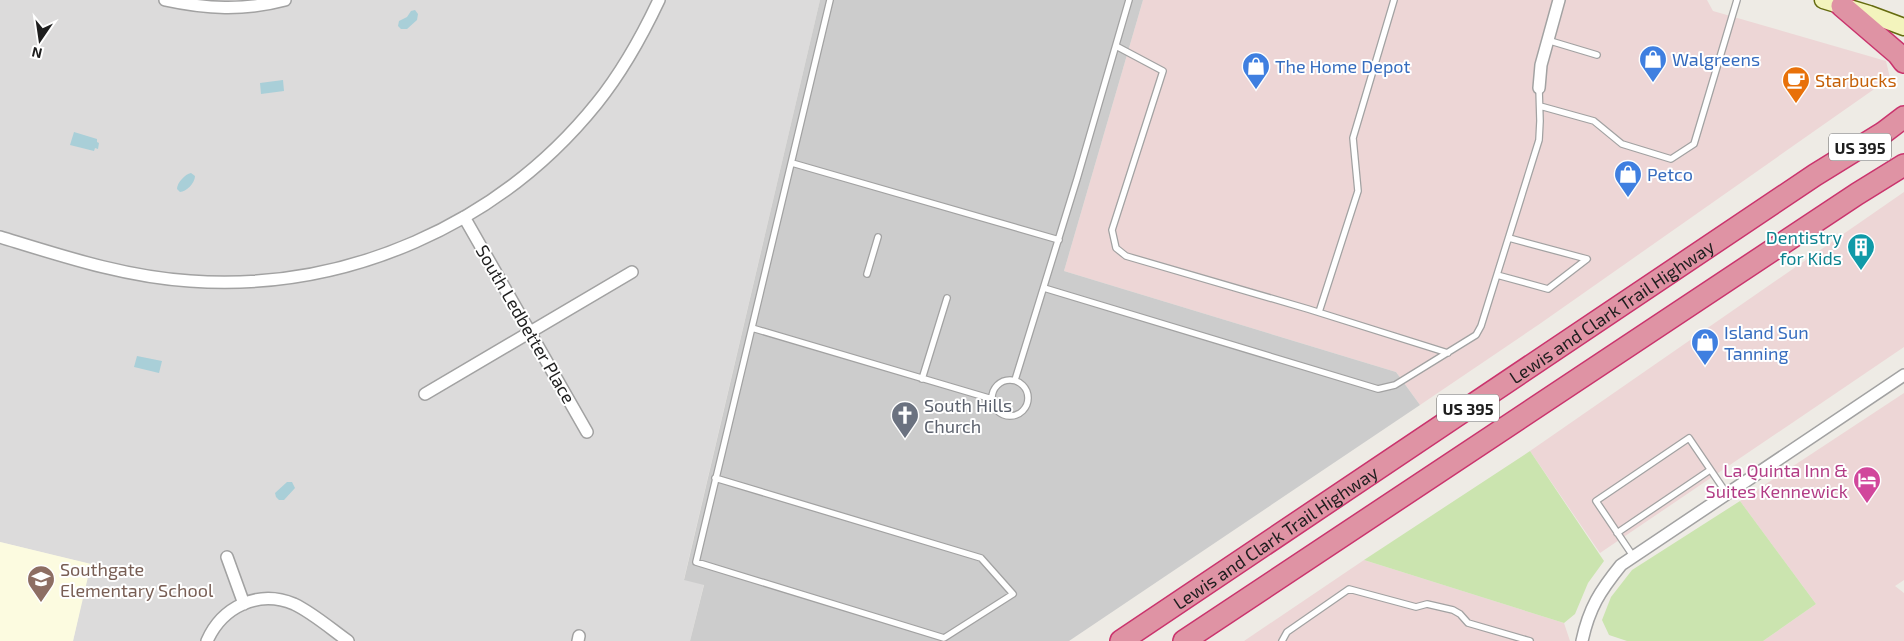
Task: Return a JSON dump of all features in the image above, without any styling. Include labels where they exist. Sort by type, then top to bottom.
[{"type":"highway","points":[[1833,3],[1898,54],[1904,62]]},
{"type":"highway","points":[[1815,175],[1904,109]]},
{"type":"highway","name":"Lewis and Clark Trail Highway","points":[[1121,641],[1815,175],[1883,133],[1904,117]]},
{"type":"highway","name":"Lewis and Clark Trail Highway","points":[[1184,641],[1857,194],[1904,165]]},
{"type":"main road","points":[[1833,3],[1904,27]]},
{"type":"street","points":[[165,0],[206,8],[246,8],[285,0]]},
{"type":"street","points":[[0,237],[93,265],[130,273],[188,281],[228,283],[288,278],[349,267],[407,246],[464,218],[537,166],[579,124],[614,80],[642,35],[660,0]]},
{"type":"street","points":[[1539,88],[1541,66],[1559,0]]},
{"type":"street","name":"South Ledbetter Place","points":[[464,218],[531,331],[587,432]]},
{"type":"street","points":[[425,394],[632,272]]},
{"type":"street","points":[[1582,641],[1586,622],[1600,590],[1621,565],[1904,375]]},
{"type":"street","points":[[227,557],[244,604]]},
{"type":"street","points":[[207,641],[218,623],[230,611],[254,600],[267,599],[287,602],[305,610],[348,641]]},
{"type":"lane","points":[[715,478],[981,558],[1013,594],[944,638],[696,562],[715,478],[830,0]]},
{"type":"lane","points":[[1016,380],[1129,0]]},
{"type":"lane","points":[[1319,312],[1358,192],[1353,138],[1394,0]]},
{"type":"lane","points":[[1540,106],[1594,121],[1622,144],[1671,159],[1694,144],[1737,0]]},
{"type":"lane","points":[[1547,40],[1597,55]]},
{"type":"lane","points":[[1116,46],[1163,71],[1112,230],[1116,248],[1126,256],[1319,312],[1448,353]]},
{"type":"lane","points":[[1044,288],[1378,389],[1395,385],[1476,335],[1481,326],[1539,140],[1539,88]]},
{"type":"lane","points":[[792,162],[1059,240]]},
{"type":"lane","points":[[867,274],[878,237]]},
{"type":"lane","points":[[1497,275],[1548,289],[1587,260],[1508,238]]},
{"type":"lane","points":[[922,379],[947,298]]},
{"type":"lane","points":[[752,328],[992,399]]},
{"type":"lane","points":[[1010,380],[1016,380],[1028,394],[1027,406],[1023,412],[1012,417],[996,410],[992,399],[995,388],[999,384],[1010,380]]},
{"type":"lane","points":[[1633,556],[1596,501],[1689,438],[1727,494]]},
{"type":"lane","points":[[1617,533],[1710,470]]},
{"type":"lane","points":[[1282,641],[1287,632],[1349,589],[1416,607],[1427,604],[1454,610],[1468,623],[1530,641]]},
{"type":"shaded area","points":[[0,0],[820,0],[684,579],[704,584],[690,641],[73,641],[90,564],[0,542]]},
{"type":"shaded area","points":[[820,0],[1143,0],[1064,271],[1396,372],[1420,405],[1069,641],[690,641],[704,585],[684,580]]},
{"type":"shaded area","points":[[1143,0],[1707,0],[1713,11],[1886,61],[1890,78],[1541,323],[1420,405],[1396,372],[1064,271]]},
{"type":"shaded area","points":[[1904,192],[1904,347],[1600,553],[1530,451]]},
{"type":"shaded area","points":[[1904,393],[1904,580],[1895,586],[1904,593],[1904,641],[1763,641],[1816,604],[1740,501]]},
{"type":"shaded area","name":"Southgate Elementary School","points":[[0,542],[91,564],[73,641],[0,641]]},
{"type":"shaded area","points":[[1364,560],[1564,623],[1570,641],[1244,641]]},
{"type":"green space","points":[[1530,451],[1604,561],[1588,583],[1575,614],[1564,623],[1364,560]]},
{"type":"green space","points":[[1740,501],[1816,604],[1763,641],[1627,641],[1609,635],[1602,620],[1611,597],[1632,570]]},
{"type":"water","points":[[415,10],[418,14],[417,20],[407,29],[401,29],[398,26],[399,21]]},
{"type":"water","points":[[283,80],[284,91],[261,94],[260,83]]},
{"type":"water","points":[[74,132],[97,139],[99,143],[98,149],[95,148],[94,151],[70,145]]},
{"type":"water","points":[[191,173],[195,176],[194,181],[187,189],[180,192],[177,189],[178,184]]},
{"type":"water","points":[[137,356],[162,361],[159,373],[134,367]]},
{"type":"water","points":[[287,482],[292,482],[295,488],[284,500],[279,500],[275,493]]},
{"type":"place","name":"Walgreens","points":[[1653,83]]},
{"type":"place","name":"The Home Depot","points":[[1256,90]]},
{"type":"place","name":"Starbucks","points":[[1796,104]]},
{"type":"place","name":"Petco","points":[[1628,198]]},
{"type":"place","name":"Dentistry for Kids","points":[[1861,271]]},
{"type":"place","name":"Island Sun Tanning","points":[[1705,366]]},
{"type":"place","name":"South Hills Church","points":[[905,439]]},
{"type":"place","name":"La Quinta Inn & Suites Kennewick","points":[[1867,504]]},
{"type":"place","name":"Southgate Elementary School","points":[[41,603]]}]
